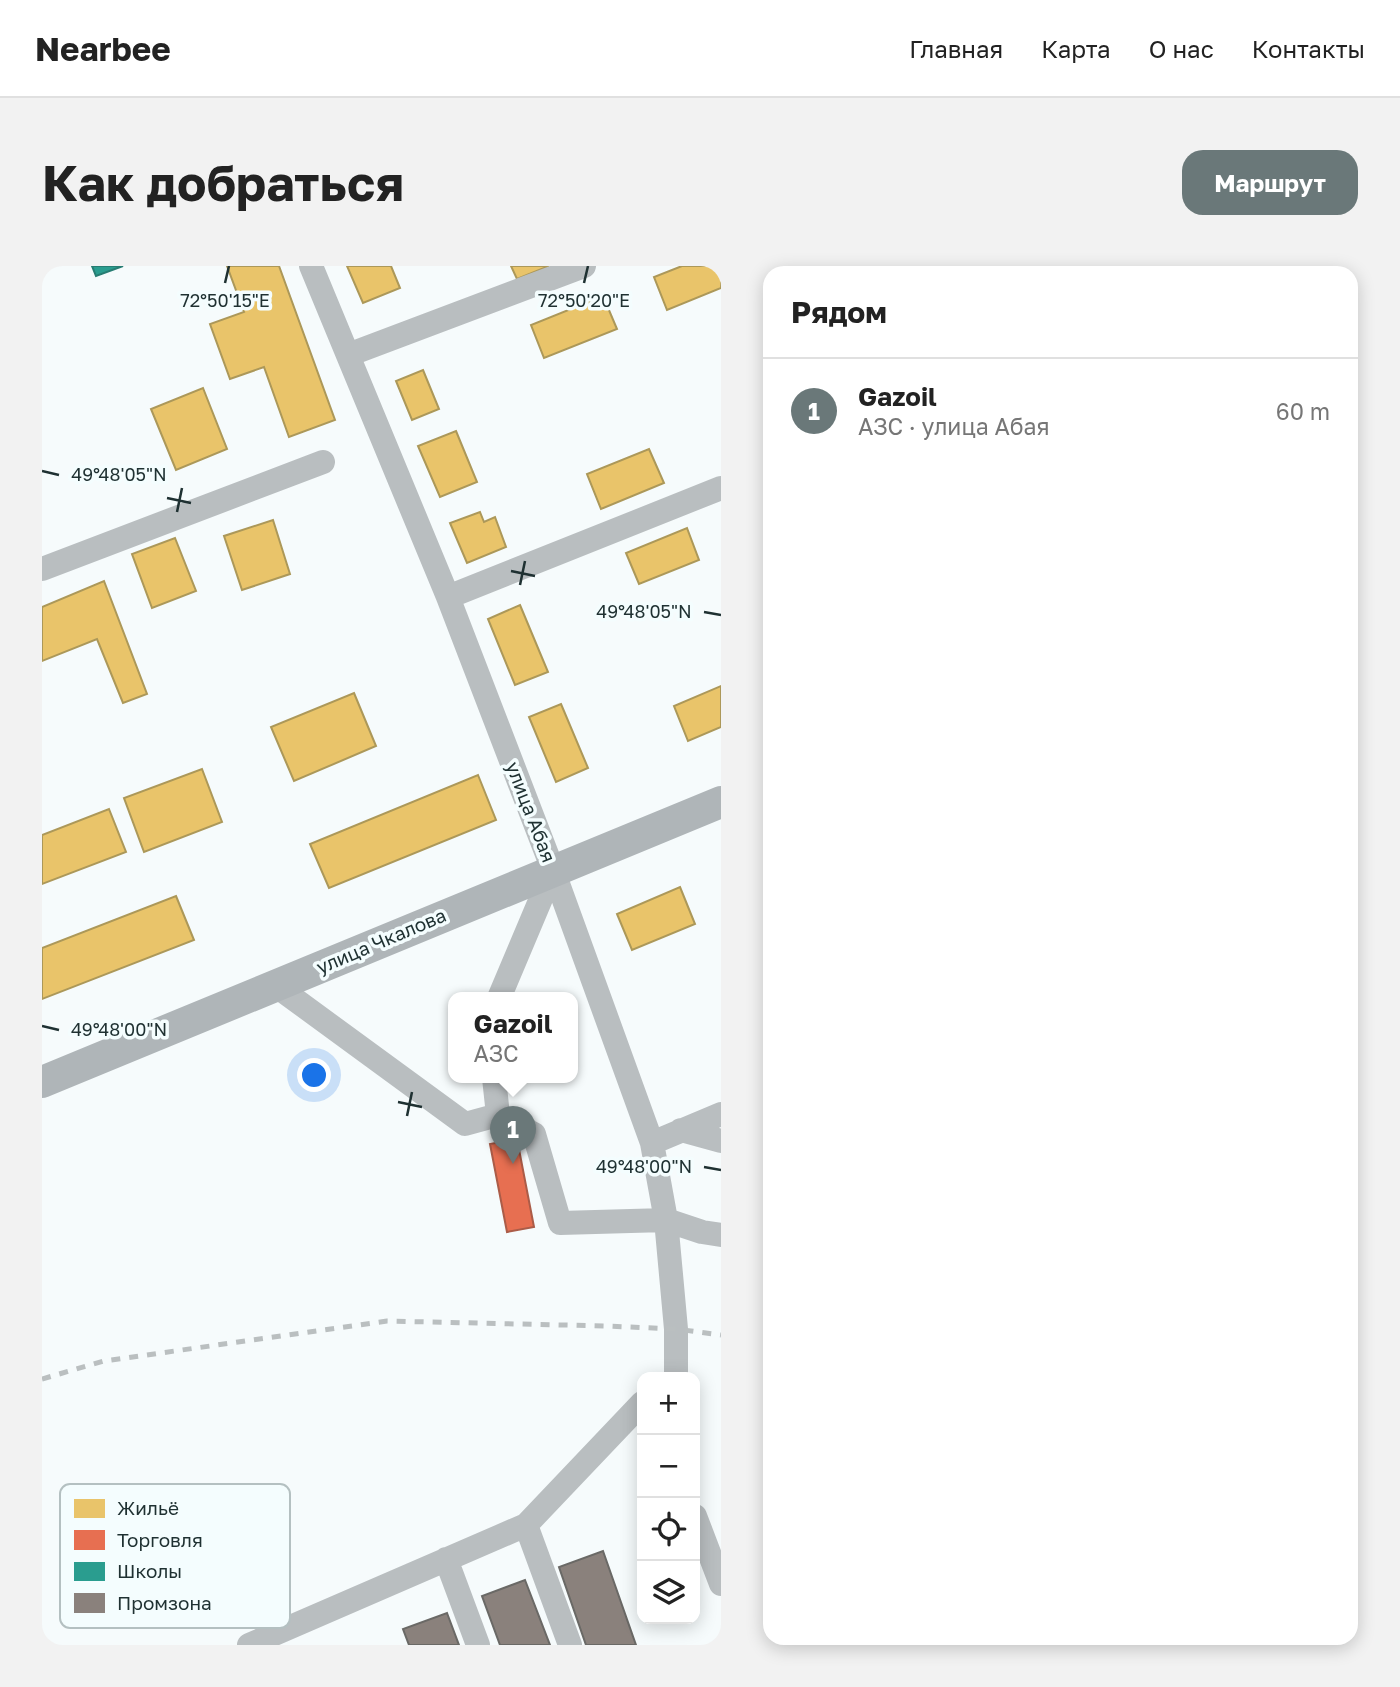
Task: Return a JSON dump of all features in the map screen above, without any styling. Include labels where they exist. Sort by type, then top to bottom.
[{"type":"main road","name":"улица Чкалова","points":[[42,1082],[721,802]]},
{"type":"street","name":"улица Абая","points":[[311,266],[448,597],[553,870],[652,1143],[666,1220],[673,1372]]},
{"type":"street","points":[[348,355],[584,266]]},
{"type":"street","points":[[42,569],[323,462]]},
{"type":"street","points":[[448,597],[721,488]]},
{"type":"street","points":[[502,992],[553,870]]},
{"type":"street","points":[[275,985],[465,1124],[498,1115],[534,1134],[559,1223],[666,1220],[702,1232],[721,1235]]},
{"type":"street","points":[[495,1083],[498,1115]]},
{"type":"street","points":[[652,1143],[721,1114]]},
{"type":"street","points":[[681,1130],[721,1141]]},
{"type":"street","points":[[290,1627],[526,1525],[637,1408]]},
{"type":"street","points":[[526,1525],[570,1645]]},
{"type":"street","points":[[700,1529],[721,1584]]},
{"type":"street","points":[[446,1559],[478,1645]]},
{"type":"street","points":[[249,1645],[288,1628]]},
{"type":"building: Жильё","points":[[227,266],[279,266],[335,420],[289,437],[264,367],[230,379],[210,324],[244,312]]},
{"type":"building: Жильё","points":[[347,266],[391,266],[400,288],[363,303]]},
{"type":"building: Жильё","points":[[511,266],[549,266],[517,279]]},
{"type":"building: Жильё","points":[[682,266],[721,266],[721,288],[667,310],[654,277]]},
{"type":"building: Жильё","points":[[603,296],[617,329],[544,358],[531,325]]},
{"type":"building: Жильё","points":[[423,370],[439,409],[412,420],[396,381]]},
{"type":"building: Жильё","points":[[203,388],[227,449],[176,470],[151,409]]},
{"type":"building: Жильё","points":[[456,431],[477,482],[440,497],[418,446]]},
{"type":"building: Жильё","points":[[649,449],[664,483],[601,509],[587,474]]},
{"type":"building: Жильё","points":[[480,512],[484,522],[495,517],[506,547],[467,563],[450,523]]},
{"type":"building: Жильё","points":[[273,520],[290,574],[242,590],[224,536]]},
{"type":"building: Жильё","points":[[687,528],[699,560],[639,584],[626,553]]},
{"type":"building: Жильё","points":[[175,538],[196,591],[152,608],[132,554]]},
{"type":"building: Жильё","points":[[104,581],[147,694],[123,703],[97,639],[42,661],[42,607]]},
{"type":"building: Жильё","points":[[520,605],[548,672],[515,685],[488,619]]},
{"type":"building: Жильё","points":[[721,686],[721,727],[688,741],[674,706]]},
{"type":"building: Жильё","points":[[354,693],[376,746],[294,781],[271,727]]},
{"type":"building: Жильё","points":[[561,704],[588,768],[556,782],[529,717]]},
{"type":"building: Жильё","points":[[202,769],[222,822],[144,852],[124,798]]},
{"type":"building: Жильё","points":[[478,775],[496,820],[329,888],[310,844]]},
{"type":"building: Жильё","points":[[109,809],[126,852],[42,884],[42,835]]},
{"type":"building: Жильё","points":[[680,887],[695,924],[632,950],[617,914]]},
{"type":"building: Жильё","points":[[176,896],[194,940],[42,999],[42,948]]},
{"type":"building: Торговля","points":[[517,1139],[534,1227],[507,1232],[490,1144]]},
{"type":"building: Школы","points":[[92,266],[123,266],[96,276]]},
{"type":"building: Промзона","points":[[603,1551],[636,1645],[586,1645],[559,1567]]},
{"type":"building: Промзона","points":[[525,1580],[550,1645],[500,1645],[482,1596]]},
{"type":"building: Промзона","points":[[447,1613],[459,1645],[409,1645],[403,1629]]},
{"type":"railway","points":[[42,1379],[104,1361],[387,1321],[607,1326],[676,1329],[721,1335]]},
{"type":"place","name":"Gazoil","points":[[513,1164]]}]
